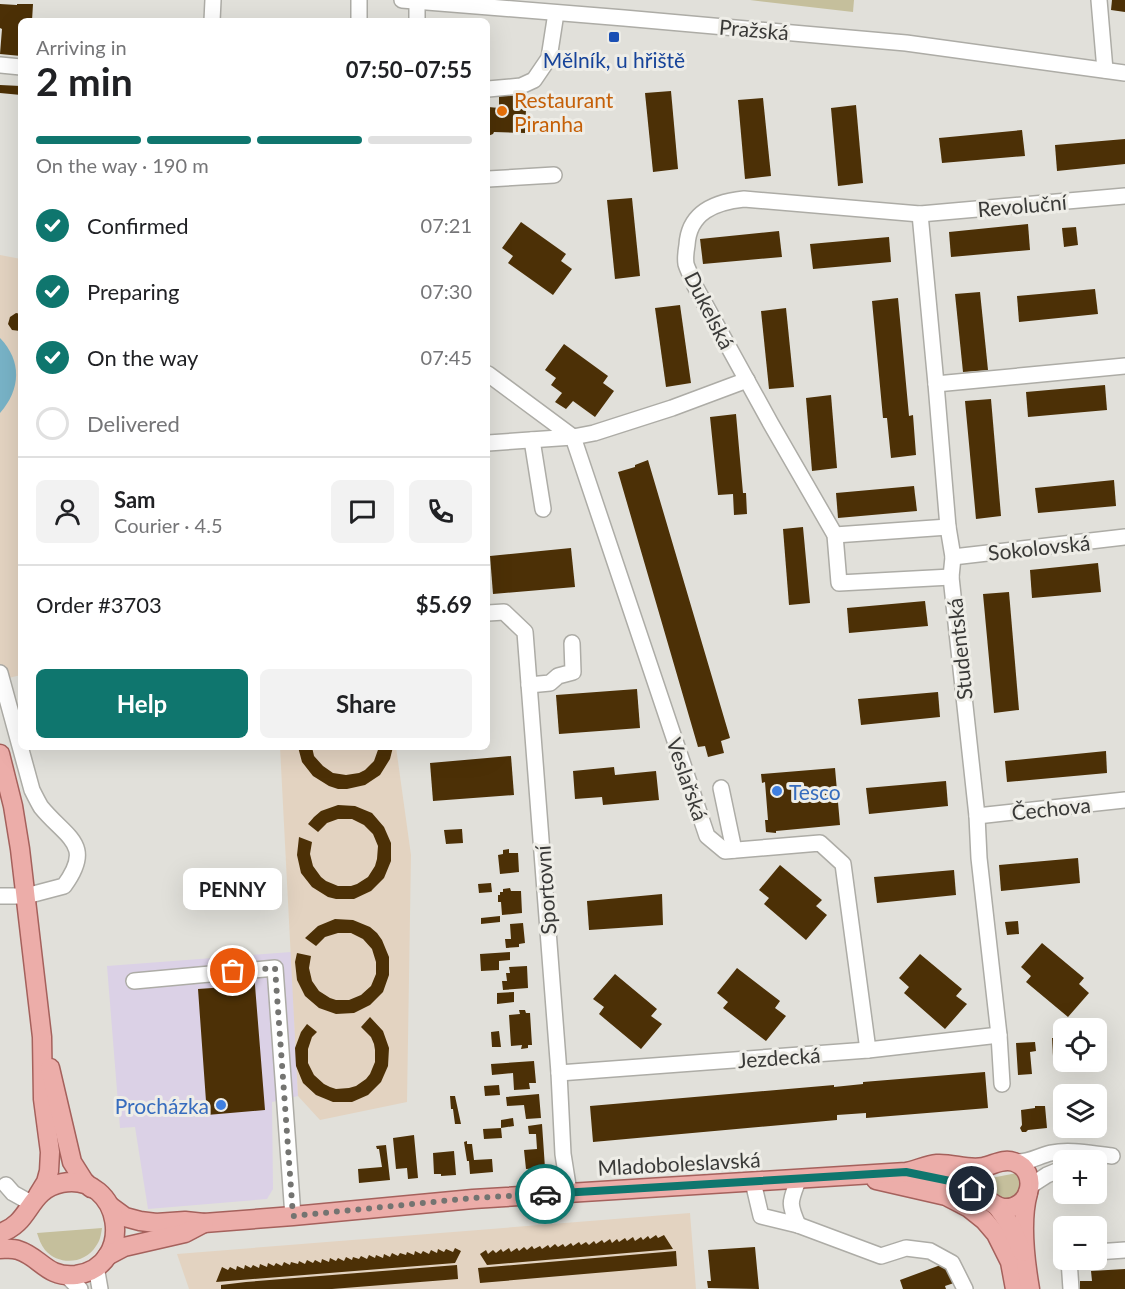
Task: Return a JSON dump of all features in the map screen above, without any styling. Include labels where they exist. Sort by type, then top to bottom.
[{"type":"main road","points":[[0,754],[13,806],[26,896],[42,1037],[43,1099],[50,1152],[46,1182],[25,1218],[24,1236],[35,1260]]},
{"type":"main road","name":"Mladoboleslavská","points":[[42,1037],[72,1162],[84,1180],[104,1197],[110,1206],[125,1217],[140,1221],[204,1223],[473,1198],[906,1172],[937,1164],[974,1168],[1000,1161],[1015,1162]]},
{"type":"main road","points":[[1015,1162],[1026,1172],[1029,1179],[1024,1212],[1025,1262],[1030,1289]]},
{"type":"main road","points":[[993,1164],[984,1176],[983,1190],[1011,1226],[1025,1262]]},
{"type":"main road","name":"Mladoboleslavská","points":[[906,1172],[950,1181],[972,1189],[991,1202]]},
{"type":"main road","points":[[857,1175],[946,1196],[969,1208],[996,1234],[1010,1262],[1015,1289]]},
{"type":"main road","points":[[0,1233],[16,1225],[48,1188],[67,1183],[91,1188]]},
{"type":"main road","points":[[991,1202],[1011,1208],[1024,1200],[1029,1190]]},
{"type":"main road","points":[[103,1261],[114,1242],[116,1227],[110,1206]]},
{"type":"main road","name":"Mladoboleslavská","points":[[66,1275],[83,1273],[124,1248],[185,1233],[204,1223]]},
{"type":"main road","points":[[0,1249],[18,1250],[49,1270],[66,1275]]},
{"type":"street","points":[[212,18],[213,0]]},
{"type":"street","points":[[359,18],[360,0]]},
{"type":"street","points":[[1099,0],[1105,70]]},
{"type":"street","points":[[410,1],[416,18]]},
{"type":"street","name":"Pražská","points":[[410,1],[906,43],[1125,73]]},
{"type":"street","points":[[490,88],[521,86],[534,80],[549,58],[556,13]]},
{"type":"street","points":[[0,64],[18,67]]},
{"type":"street","points":[[490,179],[554,175]]},
{"type":"street","name":"Revoluční","points":[[920,214],[1125,196]]},
{"type":"street","name":"Dukelská","points":[[835,535],[695,286],[686,263],[687,238],[691,227],[703,212],[719,203],[744,199],[920,214]]},
{"type":"street","name":"Studentská","points":[[920,214],[948,527],[953,557],[951,577],[977,816],[979,858],[999,1035],[1002,1084]]},
{"type":"street","points":[[936,384],[1125,366]]},
{"type":"street","points":[[490,375],[573,437]]},
{"type":"street","points":[[490,443],[573,437],[616,427],[747,380]]},
{"type":"street","name":"Veslařská","points":[[573,437],[707,836],[725,851],[734,850]]},
{"type":"street","points":[[532,440],[543,509]]},
{"type":"street","points":[[948,527],[835,535],[839,583],[951,577]]},
{"type":"street","name":"Sokolovská","points":[[953,557],[1125,537]]},
{"type":"street","name":"Sportovní","points":[[490,614],[504,612],[525,632],[559,1073],[563,1154],[569,1192]]},
{"type":"street","points":[[529,685],[550,683],[558,676],[573,672],[572,643]]},
{"type":"street","points":[[0,673],[18,739]]},
{"type":"street","points":[[0,896],[26,896],[63,886],[77,862],[76,846],[63,828],[41,807],[32,790],[21,750]]},
{"type":"street","points":[[721,788],[734,850],[820,843],[843,864],[868,1050]]},
{"type":"street","name":"Čechova","points":[[977,816],[1125,800]]},
{"type":"street","points":[[134,981],[275,968],[293,1216]]},
{"type":"street","name":"Jezdecká","points":[[559,1073],[868,1050],[999,1035]]},
{"type":"street","name":"Mladoboleslavská","points":[[1015,1162],[1027,1162],[1050,1153],[1119,1155]]},
{"type":"street","points":[[1029,1190],[1053,1171]]},
{"type":"street","points":[[798,1225],[791,1208],[791,1198],[799,1178]]},
{"type":"street","points":[[753,1182],[761,1216],[798,1225],[881,1256],[906,1248],[930,1251],[952,1263],[965,1289]]},
{"type":"street","points":[[6,1185],[13,1193],[33,1203]]},
{"type":"street","points":[[1107,1251],[1125,1250]]},
{"type":"street","points":[[100,1289],[97,1272],[103,1261]]},
{"type":"street","points":[[1070,1270],[1071,1289]]},
{"type":"street","points":[[66,1275],[80,1289]]},
{"type":"shaded area","points":[[750,0],[854,0],[853,12]]},
{"type":"shaded area","points":[[0,255],[18,258],[18,676],[0,680]]},
{"type":"shaded area","points":[[280,750],[396,750],[411,855],[407,1102],[320,1120],[298,1096]]},
{"type":"shaded area","points":[[291,952],[298,1096],[272,1102],[273,1189],[267,1199],[148,1209],[135,1127],[120,1128],[107,966]]},
{"type":"shaded area","points":[[1017,1173],[1021,1183],[1020,1190],[1015,1196],[1001,1198],[995,1195],[991,1188],[991,1178]]},
{"type":"shaded area","points":[[690,1213],[696,1289],[189,1289],[177,1254]]},
{"type":"shaded area","points":[[102,1228],[98,1242],[91,1252],[72,1261],[57,1259],[51,1255],[42,1246],[37,1233]]},
{"type":"water","points":[[0,338],[12,356],[16,375],[12,394],[0,413]]},
{"type":"building","points":[[1112,0],[1125,0],[1125,12],[1111,10]]},
{"type":"building","points":[[0,4],[33,4],[32,18],[18,18],[18,56],[0,54],[2,29],[0,28]]},
{"type":"building","points":[[0,85],[18,86],[18,95],[0,93]]},
{"type":"building","points":[[671,91],[678,169],[653,172],[645,93]]},
{"type":"building","points":[[499,95],[517,96],[516,109],[526,109],[525,133],[494,132],[490,135],[490,107],[499,108]]},
{"type":"building","points":[[763,98],[771,176],[745,179],[738,100]]},
{"type":"building","points":[[856,105],[863,183],[838,186],[831,108]]},
{"type":"building","points":[[1022,130],[1025,156],[942,163],[939,138]]},
{"type":"building","points":[[1125,139],[1125,164],[1057,171],[1055,145]]},
{"type":"building","points":[[632,198],[640,276],[615,279],[607,200]]},
{"type":"building","points":[[521,222],[566,254],[561,261],[572,269],[553,295],[508,263],[513,256],[502,248]]},
{"type":"building","points":[[1028,224],[1030,250],[951,257],[949,232]]},
{"type":"building","points":[[1076,227],[1078,245],[1064,247],[1062,228]]},
{"type":"building","points":[[779,231],[782,257],[703,264],[700,239]]},
{"type":"building","points":[[889,237],[891,262],[813,269],[810,244]]},
{"type":"building","points":[[1095,289],[1098,314],[1019,322],[1017,296]]},
{"type":"building","points":[[980,292],[988,370],[963,372],[955,294]]},
{"type":"building","points":[[898,298],[909,416],[913,415],[916,455],[891,458],[887,418],[883,418],[872,301]]},
{"type":"building","points":[[680,305],[691,383],[666,387],[655,308]]},
{"type":"building","points":[[786,308],[794,387],[769,389],[761,311]]},
{"type":"building","points":[[18,313],[18,331],[12,330],[8,324],[10,317]]},
{"type":"building","points":[[564,344],[608,376],[603,383],[614,391],[595,417],[573,401],[566,409],[555,402],[562,393],[551,385],[556,378],[545,370]]},
{"type":"building","points":[[1105,385],[1107,410],[1028,417],[1026,392]]},
{"type":"building","points":[[831,395],[837,468],[812,471],[806,398]]},
{"type":"building","points":[[991,399],[1001,516],[976,519],[965,401]]},
{"type":"building","points":[[736,414],[747,514],[734,515],[733,494],[718,495],[710,417]]},
{"type":"building","points":[[648,460],[730,738],[721,741],[724,753],[708,757],[705,746],[698,747],[618,472]]},
{"type":"building","points":[[1114,480],[1116,506],[1038,513],[1035,488]]},
{"type":"building","points":[[914,486],[917,511],[838,518],[836,493]]},
{"type":"building","points":[[803,527],[810,603],[789,605],[783,529]]},
{"type":"building","points":[[571,548],[575,587],[493,594],[490,556]]},
{"type":"building","points":[[1098,563],[1101,592],[1032,598],[1030,570]]},
{"type":"building","points":[[1009,592],[1019,710],[994,713],[983,594]]},
{"type":"building","points":[[925,601],[928,626],[849,633],[847,608]]},
{"type":"building","points":[[637,689],[640,728],[559,734],[556,695]]},
{"type":"building","points":[[938,692],[940,717],[861,725],[858,699]]},
{"type":"building","points":[[299,750],[313,750],[314,756],[323,766],[333,773],[346,775],[365,770],[374,761],[378,750],[392,750],[390,759],[380,775],[365,785],[347,789],[329,786],[313,776],[302,762]]},
{"type":"building","points":[[1106,751],[1107,773],[1007,782],[1005,761]]},
{"type":"building","points":[[511,756],[514,795],[433,801],[430,763]]},
{"type":"building","points":[[614,767],[615,775],[656,771],[659,800],[603,805],[602,797],[575,799],[573,771]]},
{"type":"building","points":[[835,768],[840,825],[776,831],[776,833],[766,832],[765,820],[768,820],[765,782],[762,783],[761,774]]},
{"type":"building","points":[[946,781],[948,806],[869,814],[866,788]]},
{"type":"building","points":[[338,805],[355,806],[372,813],[384,827],[391,843],[391,861],[384,878],[371,891],[354,899],[328,897],[312,887],[301,873],[297,855],[299,837],[312,842],[310,854],[313,866],[326,881],[338,886],[351,886],[368,877],[375,866],[378,846],[373,834],[364,825],[352,819],[338,819],[327,823],[318,832],[308,824],[321,811]]},
{"type":"building","points":[[462,829],[463,843],[446,844],[444,830]]},
{"type":"building","points":[[509,849],[509,853],[518,853],[519,872],[500,874],[498,855],[503,854],[503,850]]},
{"type":"building","points":[[1078,858],[1080,883],[1001,891],[999,865]]},
{"type":"building","points":[[780,865],[822,900],[816,906],[827,915],[806,940],[764,904],[769,898],[759,890]]},
{"type":"building","points":[[954,870],[956,895],[877,903],[874,877]]},
{"type":"building","points":[[491,883],[492,892],[479,893],[478,884]]},
{"type":"building","points":[[510,888],[511,891],[521,891],[522,913],[502,915],[498,895],[503,892],[503,889]]},
{"type":"building","points":[[662,894],[663,925],[589,930],[587,901]]},
{"type":"building","points":[[500,916],[500,922],[481,924],[481,918]]},
{"type":"building","points":[[335,919],[353,920],[370,927],[382,940],[389,957],[389,975],[383,992],[370,1005],[354,1013],[336,1014],[319,1008],[305,996],[297,980],[295,962],[297,953],[311,956],[309,968],[312,981],[319,991],[330,998],[349,1000],[361,995],[371,986],[376,974],[376,962],[372,949],[363,939],[351,933],[338,933],[325,937],[316,946],[305,938],[318,926]]},
{"type":"building","points":[[1018,921],[1019,934],[1007,935],[1005,922]]},
{"type":"building","points":[[523,923],[525,943],[519,944],[519,947],[506,948],[505,939],[511,939],[510,924]]},
{"type":"building","points":[[1042,943],[1084,978],[1079,984],[1089,993],[1068,1017],[1026,982],[1031,976],[1021,967]]},
{"type":"building","points":[[510,952],[510,960],[499,961],[499,970],[481,971],[480,954]]},
{"type":"building","points":[[920,954],[962,989],[956,996],[967,1004],[945,1029],[904,993],[909,987],[899,978]]},
{"type":"building","points":[[527,966],[528,988],[503,990],[502,981],[507,981],[506,973],[510,973],[509,967]]},
{"type":"building","points":[[737,968],[780,1001],[775,1008],[786,1016],[766,1041],[723,1008],[728,1002],[717,993]]},
{"type":"building","points":[[254,973],[265,1110],[207,1115],[198,989],[240,986],[239,974]]},
{"type":"building","points":[[615,974],[657,1009],[651,1016],[662,1024],[641,1049],[599,1014],[604,1007],[593,999]]},
{"type":"building","points":[[514,992],[514,1002],[497,1004],[497,993]]},
{"type":"building","points":[[519,1010],[530,1013],[532,1045],[521,1049],[522,1045],[511,1046],[509,1015],[520,1014]]},
{"type":"building","points":[[370,1017],[383,1031],[389,1048],[388,1066],[381,1082],[368,1095],[352,1102],[333,1102],[316,1095],[303,1083],[296,1066],[295,1048],[301,1032],[307,1024],[317,1032],[312,1037],[308,1049],[308,1063],[314,1075],[330,1087],[349,1088],[366,1079],[375,1062],[374,1044],[371,1037],[361,1027]]},
{"type":"building","points":[[499,1031],[501,1047],[492,1047],[491,1032]]},
{"type":"building","points":[[1035,1042],[1036,1051],[1030,1052],[1032,1074],[1018,1075],[1016,1043]]},
{"type":"building","points":[[534,1061],[536,1083],[529,1083],[530,1089],[514,1090],[513,1073],[492,1075],[491,1064]]},
{"type":"building","points":[[985,1072],[988,1108],[866,1118],[866,1113],[837,1115],[837,1120],[593,1142],[590,1106],[834,1085],[834,1087],[863,1084],[863,1082]]},
{"type":"building","points":[[499,1085],[500,1095],[485,1096],[484,1086]]},
{"type":"building","points":[[539,1094],[541,1118],[526,1119],[524,1105],[507,1106],[506,1097]]},
{"type":"building","points":[[450,1096],[455,1096],[461,1124],[455,1124]]},
{"type":"building","points":[[1035,1106],[1045,1106],[1047,1128],[1022,1132],[1020,1128],[1022,1125],[1021,1110],[1035,1108]]},
{"type":"building","points":[[513,1118],[514,1126],[501,1128],[501,1120]]},
{"type":"building","points":[[542,1124],[545,1168],[526,1169],[524,1150],[537,1149],[536,1134],[529,1134],[528,1126]]},
{"type":"building","points":[[501,1128],[502,1138],[484,1139],[483,1129]]},
{"type":"building","points":[[414,1135],[418,1178],[408,1179],[407,1168],[396,1169],[393,1138]]},
{"type":"building","points":[[467,1141],[467,1144],[472,1144],[474,1160],[492,1159],[493,1172],[470,1174],[464,1142]]},
{"type":"building","points":[[386,1145],[390,1180],[359,1183],[358,1169],[382,1167],[379,1149],[376,1146]]},
{"type":"building","points":[[454,1151],[456,1175],[434,1174],[433,1153]]},
{"type":"building","points":[[656,1235],[658,1238],[664,1235],[673,1249],[487,1265],[480,1254],[486,1250],[488,1254],[493,1250],[496,1253],[501,1249],[503,1252],[509,1248],[511,1252],[517,1248],[519,1251],[524,1247],[527,1250],[532,1246],[534,1249],[540,1246],[542,1249],[548,1245],[550,1248],[555,1244],[558,1247],[563,1244],[565,1247],[579,1242],[581,1245],[586,1242],[589,1245],[594,1241],[596,1244],[602,1240],[604,1243],[610,1239],[612,1243],[617,1239],[619,1242],[625,1238],[627,1241],[633,1237],[635,1241],[641,1237],[643,1240],[648,1236],[650,1239]]},
{"type":"building","points":[[755,1247],[759,1289],[708,1288],[707,1281],[711,1281],[708,1250]]},
{"type":"building","points":[[455,1248],[461,1251],[455,1263],[216,1282],[222,1267],[236,1270],[237,1266],[244,1269],[245,1265],[259,1268],[260,1264],[267,1267],[268,1263],[274,1266],[276,1263],[282,1266],[284,1262],[290,1265],[291,1262],[298,1264],[299,1261],[305,1264],[307,1260],[321,1263],[322,1259],[329,1262],[330,1258],[336,1261],[338,1258],[344,1261],[346,1257],[352,1260],[353,1257],[359,1259],[361,1256],[367,1259],[369,1255],[383,1258],[384,1254],[390,1257],[392,1253],[398,1256],[400,1253],[406,1255],[407,1252],[414,1255],[415,1251],[421,1254],[423,1251],[429,1254],[431,1250],[437,1253],[438,1249],[453,1252]]},
{"type":"building","points":[[676,1251],[677,1266],[480,1283],[478,1268]]},
{"type":"building","points":[[946,1263],[954,1283],[945,1286],[946,1289],[903,1289],[900,1280]]},
{"type":"building","points":[[457,1265],[458,1279],[332,1289],[221,1289],[221,1285],[246,1282]]},
{"type":"building","points":[[1125,1269],[1125,1289],[1080,1289],[1080,1281],[1092,1281],[1091,1271]]},
{"type":"way so far","points":[[233,971],[275,968],[293,1216],[473,1198],[545,1194]]},
{"type":"place","name":"Mělník, u hřiště","points":[[614,37]]},
{"type":"place","name":"Restaurant Piranha","points":[[502,111]]},
{"type":"place","name":"Tesco","points":[[777,791]]},
{"type":"place","name":"PENNY","points":[[233,971]]},
{"type":"place","name":"Procházka","points":[[221,1105]]},
{"type":"route","points":[[545,1194],[906,1172],[950,1181],[972,1189]]}]
